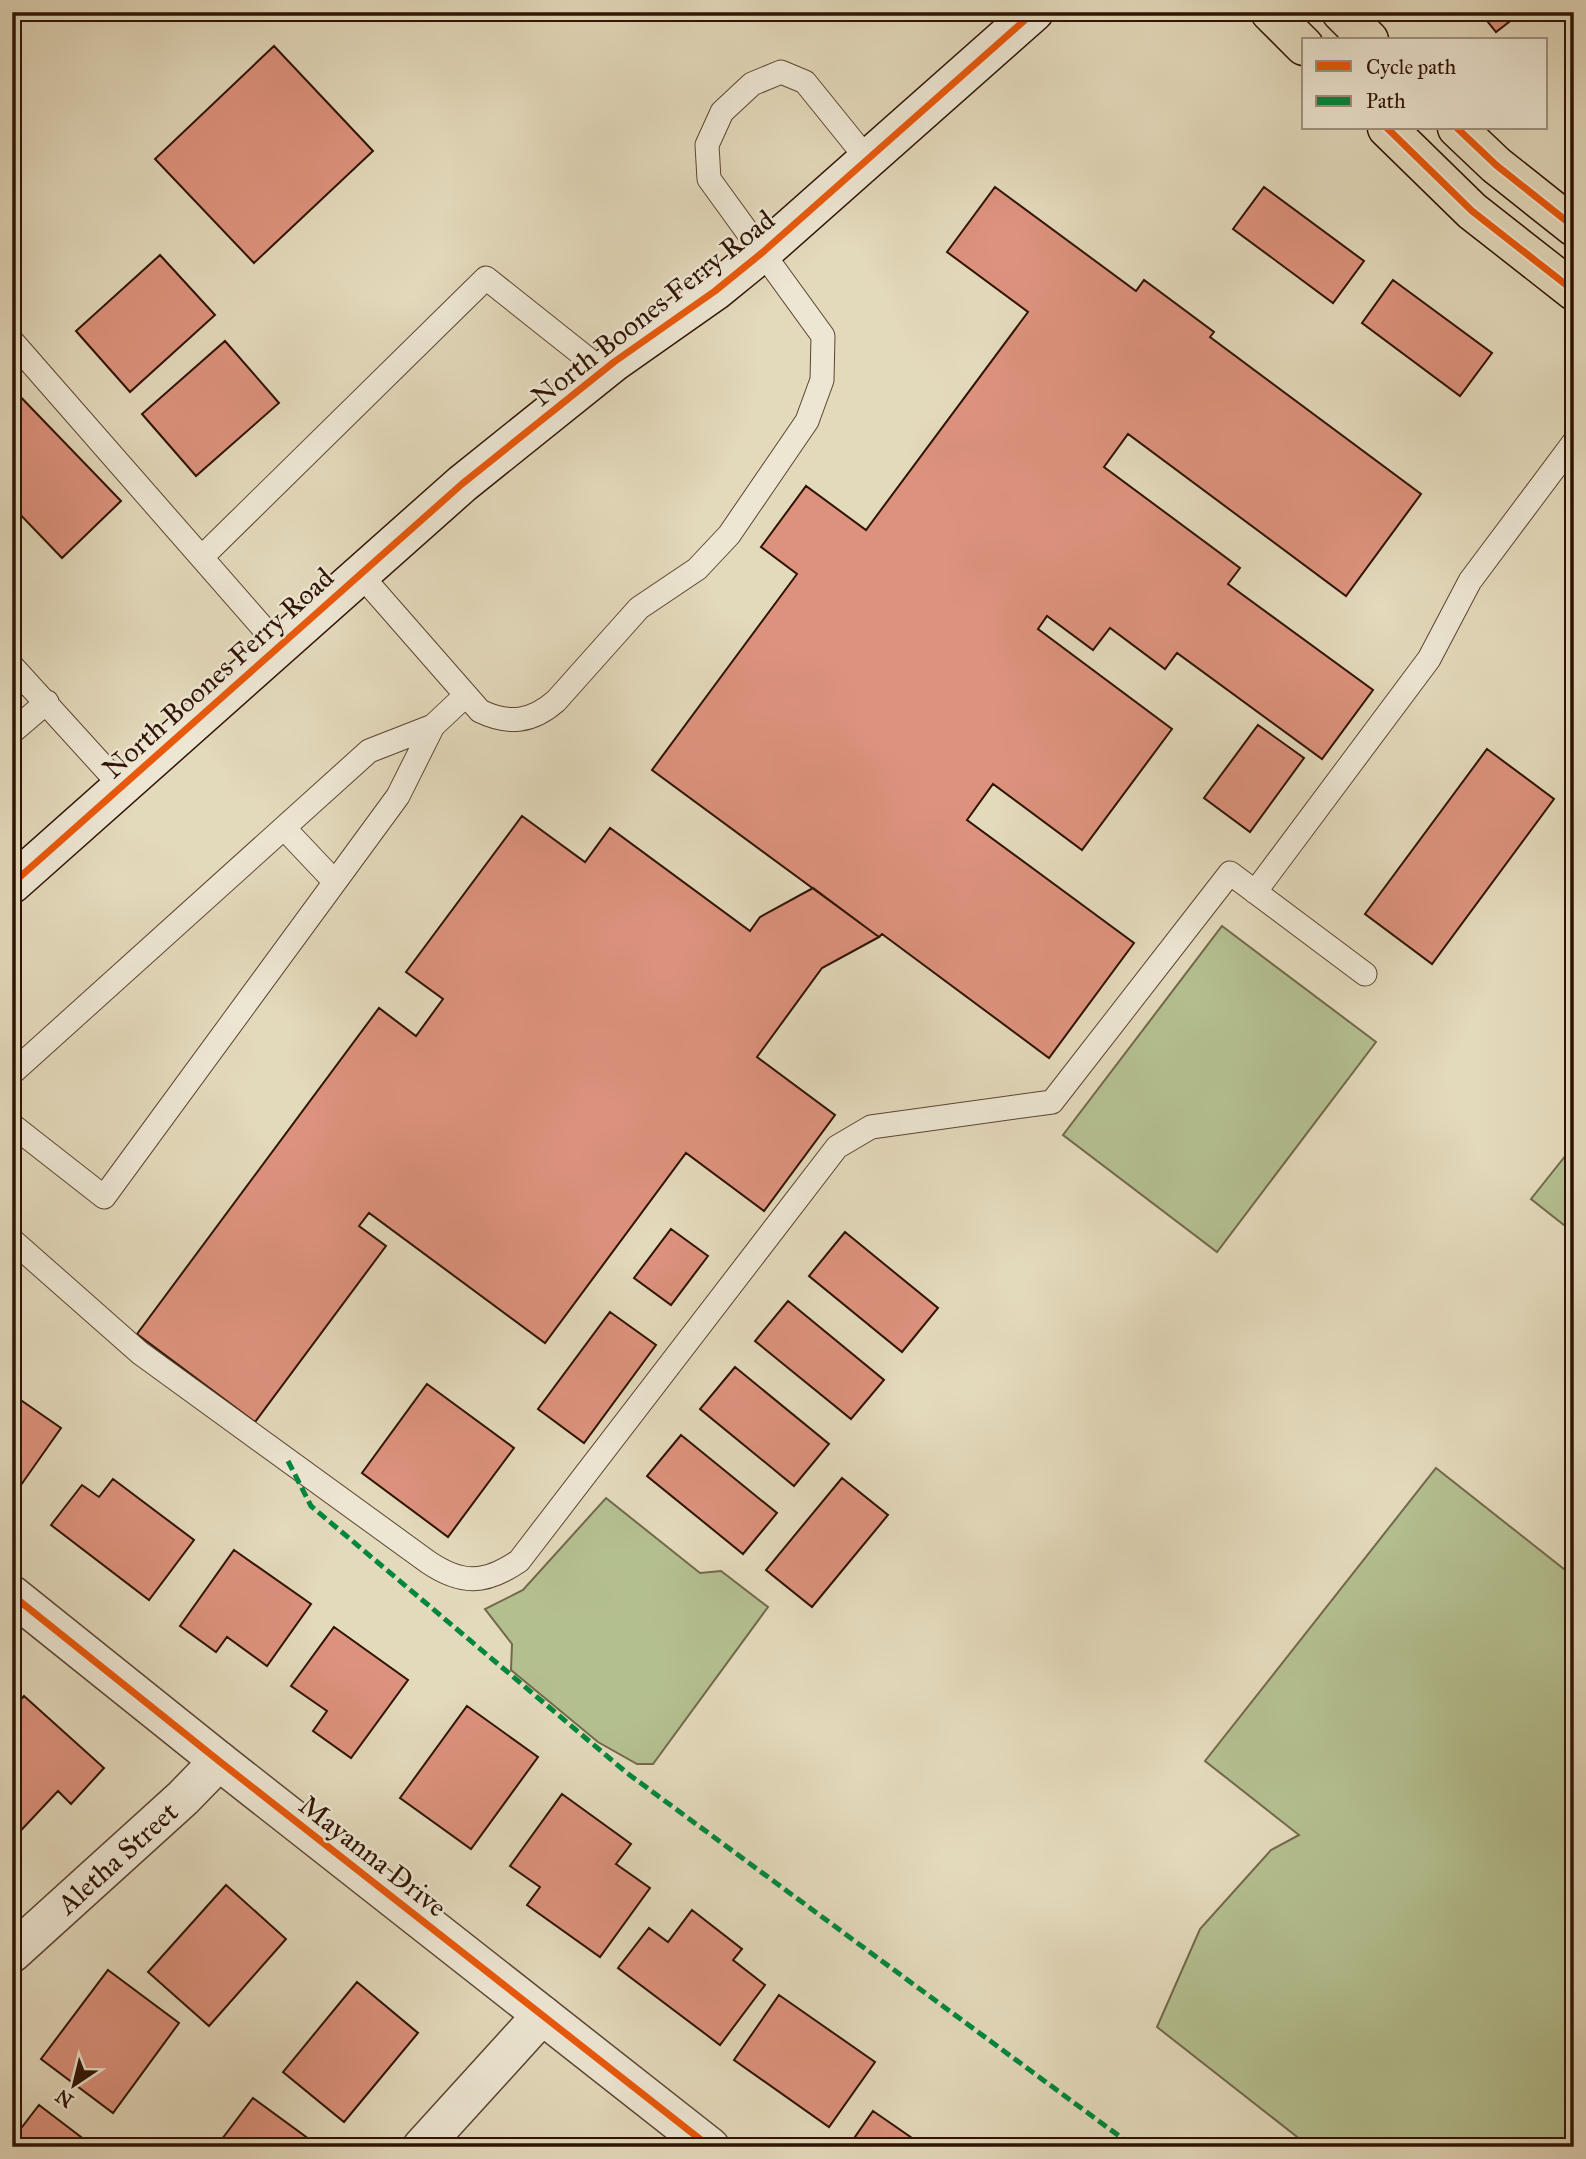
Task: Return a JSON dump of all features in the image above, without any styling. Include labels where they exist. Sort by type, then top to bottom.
[{"type":"main road","name":"North Boones Ferry Road","points":[[12,884],[462,484],[603,371],[715,291],[763,252],[1034,12]]},
{"type":"main road","points":[[1270,12],[1302,44]]},
{"type":"main road","points":[[1342,13],[1367,38]]},
{"type":"main road","points":[[1389,130],[1472,211],[1574,291]]},
{"type":"main road","points":[[1459,130],[1496,165],[1574,227]]},
{"type":"main road","name":"Mayanna Drive","points":[[12,1595],[710,2147]]},
{"type":"main road","name":"Aletha Street","points":[[12,1952],[190,1792],[219,1761]]},
{"type":"main road","points":[[422,2147],[542,2015]]},
{"type":"lane","points":[[360,574],[480,711],[495,718],[512,721],[528,719],[543,712],[639,608],[697,569],[729,535],[807,421],[822,380],[824,336],[709,179],[708,145],[722,112],[752,84],[780,72],[805,82],[868,160]]},
{"type":"lane","points":[[202,557],[486,278],[603,371]]},
{"type":"lane","points":[[12,341],[279,646]]},
{"type":"lane","points":[[1255,892],[1429,659],[1470,581],[1574,442]]},
{"type":"lane","points":[[12,666],[122,786]]},
{"type":"lane","points":[[12,1125],[104,1197],[398,796],[433,726],[466,695]]},
{"type":"lane","points":[[12,733],[47,702]]},
{"type":"lane","points":[[12,1073],[369,751],[433,726]]},
{"type":"lane","points":[[284,828],[335,882]]},
{"type":"lane","points":[[12,1240],[140,1353],[428,1562],[445,1573],[463,1579],[483,1579],[503,1572],[519,1560],[837,1147],[871,1127],[1052,1102],[1230,873],[1365,974]]},
{"type":"green space","points":[[1222,926],[1376,1042],[1217,1252],[1063,1135]]},
{"type":"green space","points":[[1574,1145],[1574,1233],[1531,1199]]},
{"type":"green space","points":[[1436,1468],[1574,1577],[1572,2147],[1310,2147],[1157,2027],[1200,1929],[1271,1850],[1299,1835],[1205,1761]]},
{"type":"green space","points":[[606,1498],[700,1573],[721,1571],[768,1607],[653,1764],[637,1764],[598,1742],[511,1670],[512,1644],[485,1609],[523,1590]]},
{"type":"building","points":[[1480,12],[1522,12],[1496,32]]},
{"type":"building","points":[[274,46],[373,151],[254,263],[155,159]]},
{"type":"building","points":[[995,187],[1136,291],[1144,280],[1214,332],[1210,337],[1421,494],[1346,596],[1128,434],[1104,467],[1240,568],[1228,584],[1373,690],[1322,759],[1177,653],[1165,669],[1110,628],[1093,650],[1047,616],[1038,629],[1172,729],[1082,850],[993,784],[967,820],[1134,943],[1049,1058],[882,934],[879,937],[652,770],[797,574],[761,547],[806,486],[866,530],[1028,312],[947,252]]},
{"type":"building","points":[[1264,187],[1364,261],[1333,303],[1233,229]]},
{"type":"building","points":[[160,255],[215,315],[130,392],[76,331]]},
{"type":"building","points":[[1393,280],[1492,353],[1460,396],[1362,323]]},
{"type":"building","points":[[225,341],[279,403],[196,476],[142,414]]},
{"type":"building","points":[[12,388],[121,501],[62,558],[12,506]]},
{"type":"building","points":[[1258,725],[1304,758],[1250,832],[1204,798]]},
{"type":"building","points":[[1487,749],[1554,799],[1432,964],[1365,914]]},
{"type":"building","points":[[522,816],[585,862],[610,828],[750,931],[760,917],[813,888],[879,937],[822,968],[757,1057],[835,1115],[764,1211],[686,1153],[545,1343],[369,1213],[359,1226],[386,1246],[255,1422],[137,1334],[379,1008],[416,1036],[443,999],[406,972]]},
{"type":"building","points":[[671,1229],[708,1256],[671,1305],[634,1278]]},
{"type":"building","points":[[845,1232],[938,1308],[902,1352],[809,1276]]},
{"type":"building","points":[[788,1301],[884,1380],[851,1419],[755,1341]]},
{"type":"building","points":[[610,1312],[656,1345],[584,1443],[538,1409]]},
{"type":"building","points":[[735,1367],[829,1444],[794,1486],[700,1409]]},
{"type":"building","points":[[427,1384],[514,1448],[448,1537],[362,1473]]},
{"type":"building","points":[[12,1394],[61,1428],[21,1485],[12,1479]]},
{"type":"building","points":[[681,1435],[777,1513],[743,1554],[647,1476]]},
{"type":"building","points":[[842,1478],[888,1515],[812,1607],[766,1570]]},
{"type":"building","points":[[113,1479],[194,1540],[149,1600],[51,1525],[82,1485],[99,1497]]},
{"type":"building","points":[[234,1550],[311,1604],[267,1666],[227,1637],[216,1652],[180,1626]]},
{"type":"building","points":[[334,1627],[408,1680],[351,1758],[313,1731],[327,1711],[291,1686]]},
{"type":"building","points":[[24,1696],[104,1768],[71,1804],[58,1791],[12,1840],[12,1709]]},
{"type":"building","points":[[467,1706],[538,1757],[471,1849],[400,1798]]},
{"type":"building","points":[[562,1794],[631,1844],[616,1864],[650,1888],[600,1957],[527,1905],[540,1887],[510,1866]]},
{"type":"building","points":[[226,1885],[286,1939],[209,2026],[148,1972]]},
{"type":"building","points":[[692,1910],[742,1949],[733,1960],[765,1985],[720,2045],[618,1968],[649,1928],[668,1942]]},
{"type":"building","points":[[108,1970],[179,2023],[113,2113],[41,2059]]},
{"type":"building","points":[[357,1982],[418,2033],[344,2122],[283,2072]]},
{"type":"building","points":[[779,1995],[875,2062],[829,2127],[734,2060]]},
{"type":"building","points":[[253,2098],[313,2142],[309,2147],[216,2147]]},
{"type":"building","points":[[39,2105],[81,2137],[74,2147],[12,2147],[12,2126],[19,2131]]},
{"type":"building","points":[[873,2111],[925,2147],[848,2147]]},
{"type":"building","points":[[552,2139],[561,2147],[546,2147]]},
{"type":"marked path","points":[[288,1461],[311,1506],[627,1773],[1134,2147]]},
{"type":"cycle path","points":[[12,884],[462,484],[614,362],[715,291],[763,252],[1034,12]]},
{"type":"cycle path","points":[[1389,130],[1472,211],[1574,291]]},
{"type":"cycle path","points":[[1459,130],[1496,165],[1574,227]]},
{"type":"cycle path","points":[[12,1595],[710,2147]]}]
